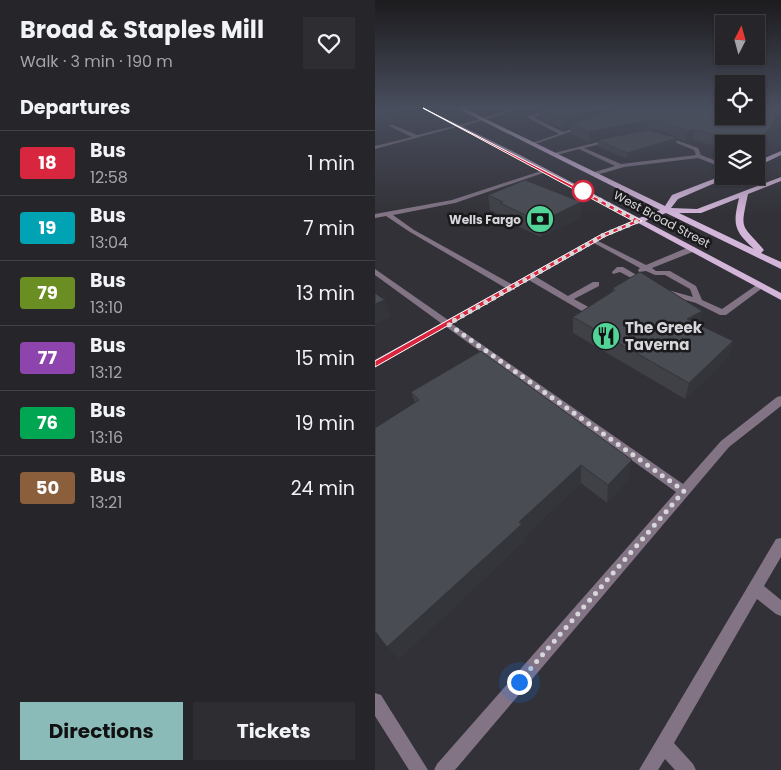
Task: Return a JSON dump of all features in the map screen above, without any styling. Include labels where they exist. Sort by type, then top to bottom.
[{"type":"main road","name":"West Broad Street","points":[[495,145],[781,297]]},
{"type":"main road","name":"West Broad Street","points":[[536,145],[777,264]]},
{"type":"main road","points":[[765,160],[781,152]]},
{"type":"main road","points":[[638,221],[666,210],[698,210],[744,194],[781,178]]},
{"type":"main road","points":[[666,210],[675,197],[715,181]]},
{"type":"main road","points":[[744,194],[738,227],[742,234],[777,264]]},
{"type":"street","points":[[553,154],[591,145]]},
{"type":"street","points":[[686,145],[696,149],[699,156]]},
{"type":"street","points":[[580,148],[620,166]]},
{"type":"street","points":[[593,174],[620,166],[699,156],[715,162]]},
{"type":"street","points":[[375,216],[453,202],[546,171]]},
{"type":"street","points":[[388,214],[412,231],[512,288]]},
{"type":"street","points":[[375,364],[594,241],[638,221]]},
{"type":"street","points":[[594,241],[645,268],[654,277],[667,273],[693,288],[699,301]]},
{"type":"street","points":[[616,272],[620,270],[633,280],[645,268],[692,249]]},
{"type":"street","points":[[375,271],[684,491]]},
{"type":"street","points":[[530,277],[590,312],[605,303]]},
{"type":"street","points":[[568,299],[596,284]]},
{"type":"street","points":[[669,292],[699,301],[723,314],[761,286]]},
{"type":"street","points":[[443,770],[725,444],[781,400]]},
{"type":"street","points":[[648,770],[781,544]]},
{"type":"street","points":[[755,588],[781,608]]},
{"type":"street","points":[[375,701],[419,770]]},
{"type":"street","points":[[663,744],[687,770]]},
{"type":"building","points":[[609,145],[654,145],[627,153]]},
{"type":"building","points":[[525,180],[581,202],[540,222],[500,203],[503,202],[488,195]]},
{"type":"building","points":[[640,272],[702,311],[687,319],[733,341],[689,383],[573,317],[615,290],[613,288]]},
{"type":"building","points":[[375,293],[385,300],[375,304]]},
{"type":"building","points":[[481,351],[632,460],[608,485],[581,465],[519,522],[522,524],[387,647],[375,631],[375,428],[419,400],[411,392]]},
{"type":"bus line","name":"18","points":[[375,364],[604,235],[638,221],[496,145]]},
{"type":"place","name":"Wells Fargo","points":[[540,219]]},
{"type":"place","name":"The Greek Taverna","points":[[606,336]]},
{"type":"route","points":[[519,682],[684,491],[448,324],[604,235],[638,221],[583,191]]}]
